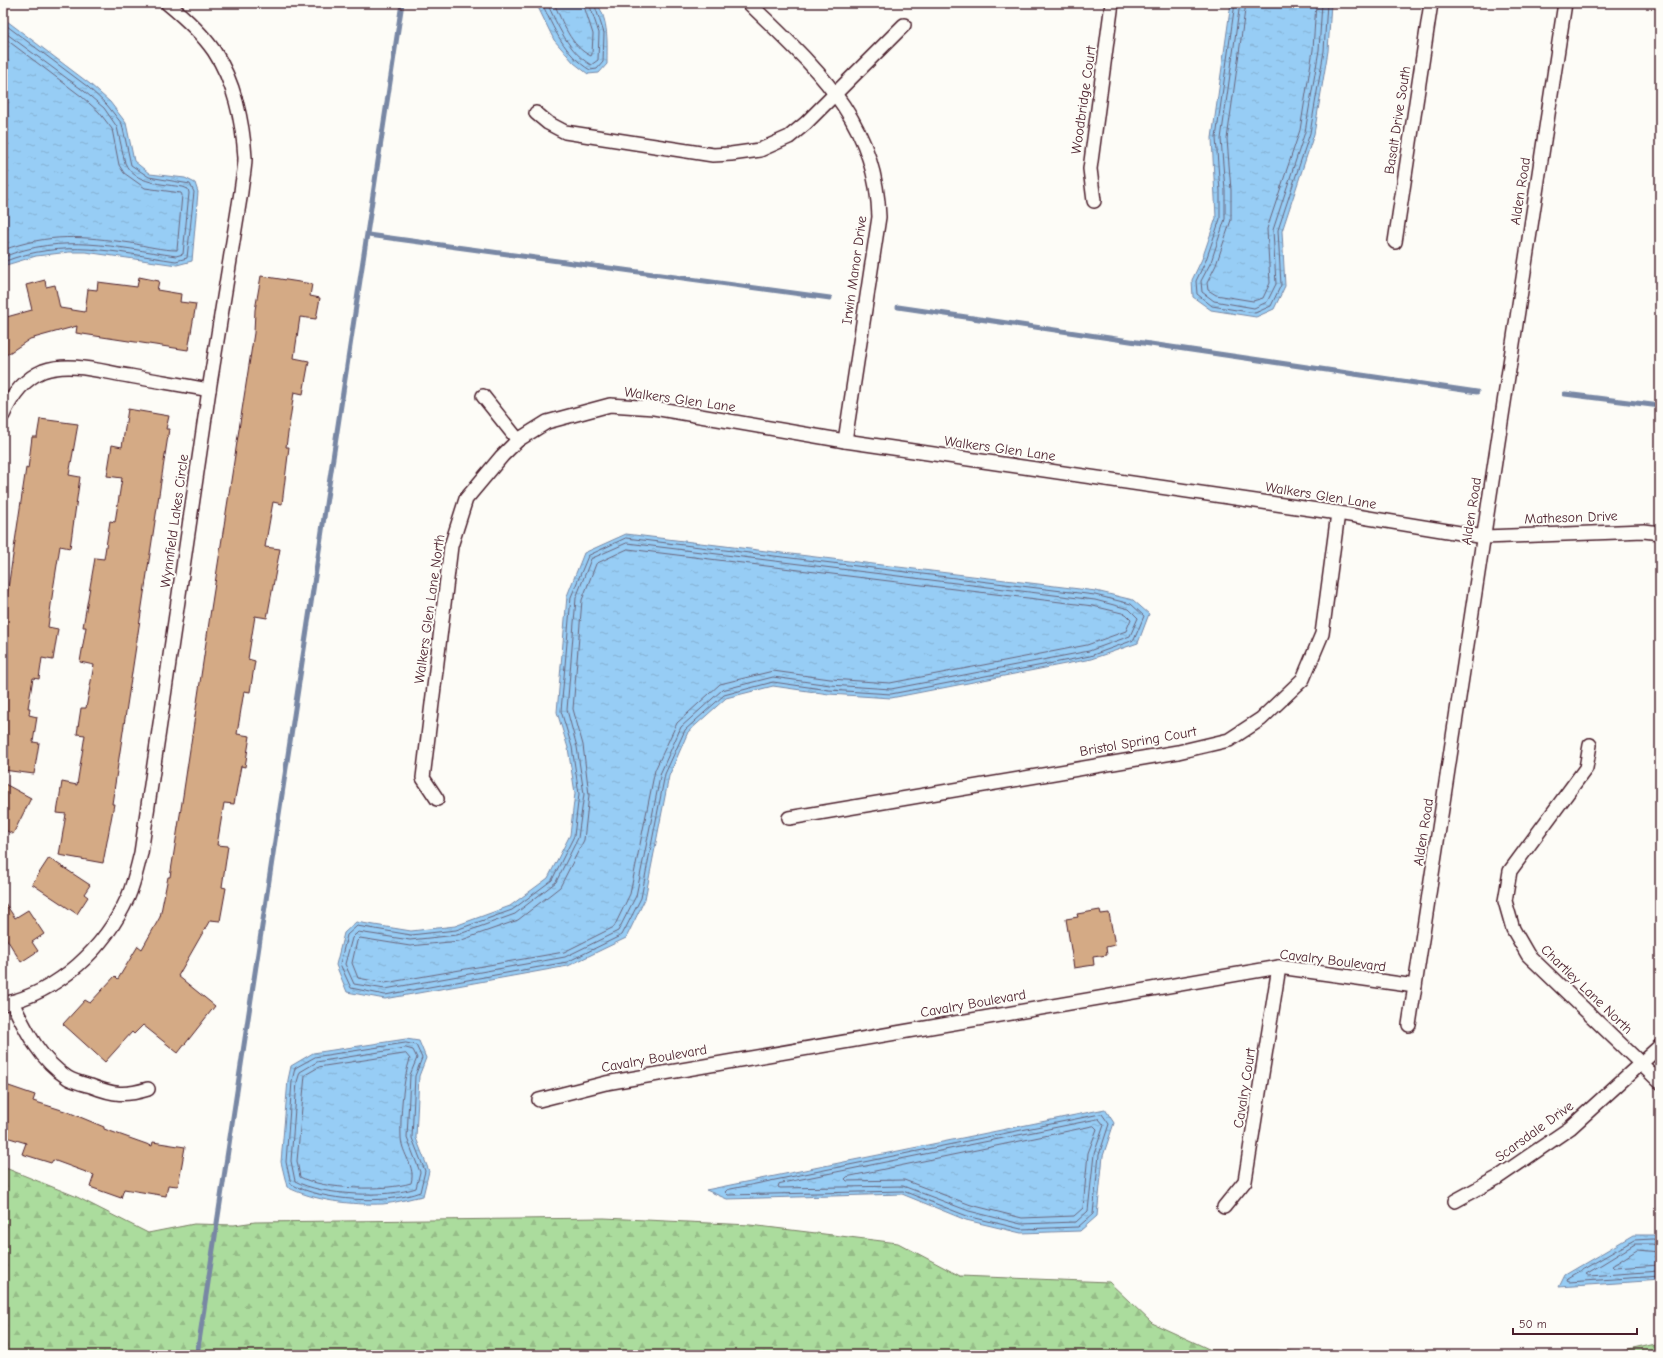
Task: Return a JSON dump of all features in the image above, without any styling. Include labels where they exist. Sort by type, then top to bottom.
[{"type":"street","name":"Wynnfield Lakes Circle","points":[[8,1003],[54,983],[70,972],[84,959],[110,929],[120,912],[134,879],[142,845],[209,390],[245,159],[243,140],[234,96],[218,58],[188,21],[167,3]]},
{"type":"street","name":"Irwin Manor Drive","points":[[749,3],[804,57],[836,93],[852,118],[866,149],[876,186],[879,211],[845,441]]},
{"type":"street","name":"Woodbridge Court","points":[[1094,201],[1090,169],[1112,3]]},
{"type":"street","name":"Basalt Drive South","points":[[1395,242],[1431,3]]},
{"type":"street","name":"Alden Road","points":[[1410,1025],[1565,3]]},
{"type":"street","points":[[536,113],[548,123],[565,132],[713,155],[746,154],[760,150],[789,137],[806,123],[904,25]]},
{"type":"street","points":[[3,415],[15,393],[31,378],[42,372],[61,367],[88,369],[209,390]]},
{"type":"street","points":[[483,396],[518,440]]},
{"type":"street","name":"Walkers Glen Lane","points":[[518,440],[547,422],[610,406],[654,408],[845,441],[1338,513],[1484,537]]},
{"type":"street","name":"Walkers Glen Lane North","points":[[437,799],[423,778],[451,546],[466,499],[502,456],[518,440]]},
{"type":"street","name":"Bristol Spring Court","points":[[789,818],[1178,752],[1229,740],[1261,719],[1303,679],[1322,634],[1338,513]]},
{"type":"street","name":"Matheson Drive","points":[[1484,537],[1644,530],[1660,533]]},
{"type":"street","name":"Chartley Lane North","points":[[1590,745],[1586,768],[1510,871],[1505,901],[1513,929],[1528,956],[1641,1062],[1660,1082]]},
{"type":"street","name":"Cavalry Boulevard","points":[[539,1100],[606,1083],[1279,967],[1415,986]]},
{"type":"street","name":"Cavalry Court","points":[[1224,1207],[1245,1182],[1279,967]]},
{"type":"street","points":[[8,1003],[26,1033],[42,1055],[69,1078],[108,1093],[128,1095],[148,1089]]},
{"type":"street","name":"Scarsdale Drive","points":[[1455,1201],[1497,1178],[1570,1128],[1660,1046]]},
{"type":"green space","points":[[3,1167],[75,1196],[148,1233],[194,1224],[234,1225],[255,1222],[604,1218],[750,1225],[898,1243],[960,1276],[1109,1282],[1152,1323],[1211,1350],[1277,1350],[1334,1355],[3,1355]]},
{"type":"green space","points":[[1660,1343],[1660,1355],[1606,1355]]},
{"type":"water","points":[[536,3],[597,3],[604,17],[607,40],[607,64],[599,73],[588,74],[574,63],[554,40]]},
{"type":"water","points":[[1231,3],[1331,3],[1328,51],[1314,134],[1282,231],[1285,286],[1274,309],[1256,317],[1211,310],[1193,297],[1192,280],[1202,259],[1216,218],[1212,138]]},
{"type":"water","points":[[7,21],[90,84],[110,102],[126,123],[134,161],[150,174],[185,178],[195,183],[198,192],[192,261],[177,265],[85,252],[69,252],[36,256],[3,266],[3,22]]},
{"type":"water","points":[[626,534],[1096,591],[1133,600],[1149,614],[1138,643],[1091,659],[891,698],[829,694],[773,686],[726,698],[688,732],[669,776],[645,899],[626,938],[568,966],[385,999],[347,992],[336,965],[344,933],[356,922],[411,931],[455,926],[510,906],[548,878],[570,835],[575,793],[568,748],[557,712],[567,596],[584,553]]},
{"type":"water","points":[[406,1039],[419,1041],[426,1058],[419,1076],[416,1138],[429,1171],[423,1196],[383,1204],[359,1204],[321,1199],[287,1187],[281,1162],[288,1080],[291,1066],[313,1053]]},
{"type":"water","points":[[1105,1109],[1114,1123],[1103,1156],[1097,1216],[1080,1231],[1021,1233],[966,1220],[902,1194],[727,1199],[706,1190]]},
{"type":"water","points":[[1633,1235],[1654,1235],[1660,1237],[1660,1280],[1559,1287],[1565,1275]]},
{"type":"building","points":[[261,276],[312,284],[310,296],[320,298],[316,319],[300,317],[294,358],[309,361],[303,394],[294,392],[286,447],[289,447],[282,504],[273,502],[265,547],[280,549],[267,618],[255,616],[248,659],[255,661],[250,692],[244,691],[237,734],[250,736],[245,767],[241,766],[234,804],[224,803],[217,845],[228,846],[222,887],[226,888],[220,921],[210,920],[178,976],[215,1006],[178,1053],[143,1025],[134,1034],[132,1032],[105,1062],[63,1024],[85,1000],[90,1003],[115,976],[118,979],[138,946],[142,949],[160,917],[168,877],[170,877],[183,796],[254,333],[255,310]]},
{"type":"building","points":[[139,277],[159,281],[157,290],[181,294],[180,302],[196,304],[188,350],[76,333],[77,326],[30,339],[3,357],[3,318],[32,310],[26,285],[45,280],[46,287],[55,285],[60,308],[85,312],[88,289],[97,290],[98,282],[137,287]]},
{"type":"building","points":[[128,409],[169,416],[166,429],[169,429],[112,804],[114,804],[103,863],[59,855],[66,814],[57,813],[62,782],[77,785],[85,735],[77,734],[81,708],[86,708],[94,665],[80,662],[86,627],[83,627],[95,558],[104,559],[110,521],[115,522],[122,478],[107,476],[112,445],[122,447]]},
{"type":"building","points":[[40,419],[78,424],[69,475],[80,477],[70,548],[60,546],[53,590],[48,627],[58,629],[53,660],[42,658],[39,679],[33,678],[28,708],[30,708],[29,715],[37,717],[33,742],[39,743],[34,774],[3,770],[3,622],[26,468],[28,469],[32,437],[37,437]]},
{"type":"building","points":[[3,783],[31,798],[13,834],[3,829]]},
{"type":"building","points":[[49,858],[90,885],[84,894],[88,897],[77,914],[32,884]]},
{"type":"building","points":[[3,900],[15,918],[28,910],[44,934],[32,942],[38,951],[21,962],[3,933]]},
{"type":"building","points":[[1100,910],[1101,914],[1109,913],[1115,945],[1106,947],[1107,955],[1093,957],[1094,965],[1074,968],[1066,919],[1078,917],[1077,914]]},
{"type":"building","points":[[3,1084],[35,1095],[33,1101],[68,1112],[104,1127],[104,1129],[152,1146],[153,1142],[185,1147],[178,1186],[168,1185],[166,1196],[124,1189],[121,1198],[90,1187],[94,1175],[53,1160],[51,1163],[22,1154],[26,1143],[3,1136]]},
{"type":"waterway","points":[[197,1355],[402,3]]},
{"type":"waterway","points":[[368,235],[830,298]]},
{"type":"waterway","points":[[898,307],[1477,392]]},
{"type":"waterway","points":[[1565,394],[1660,406]]}]
